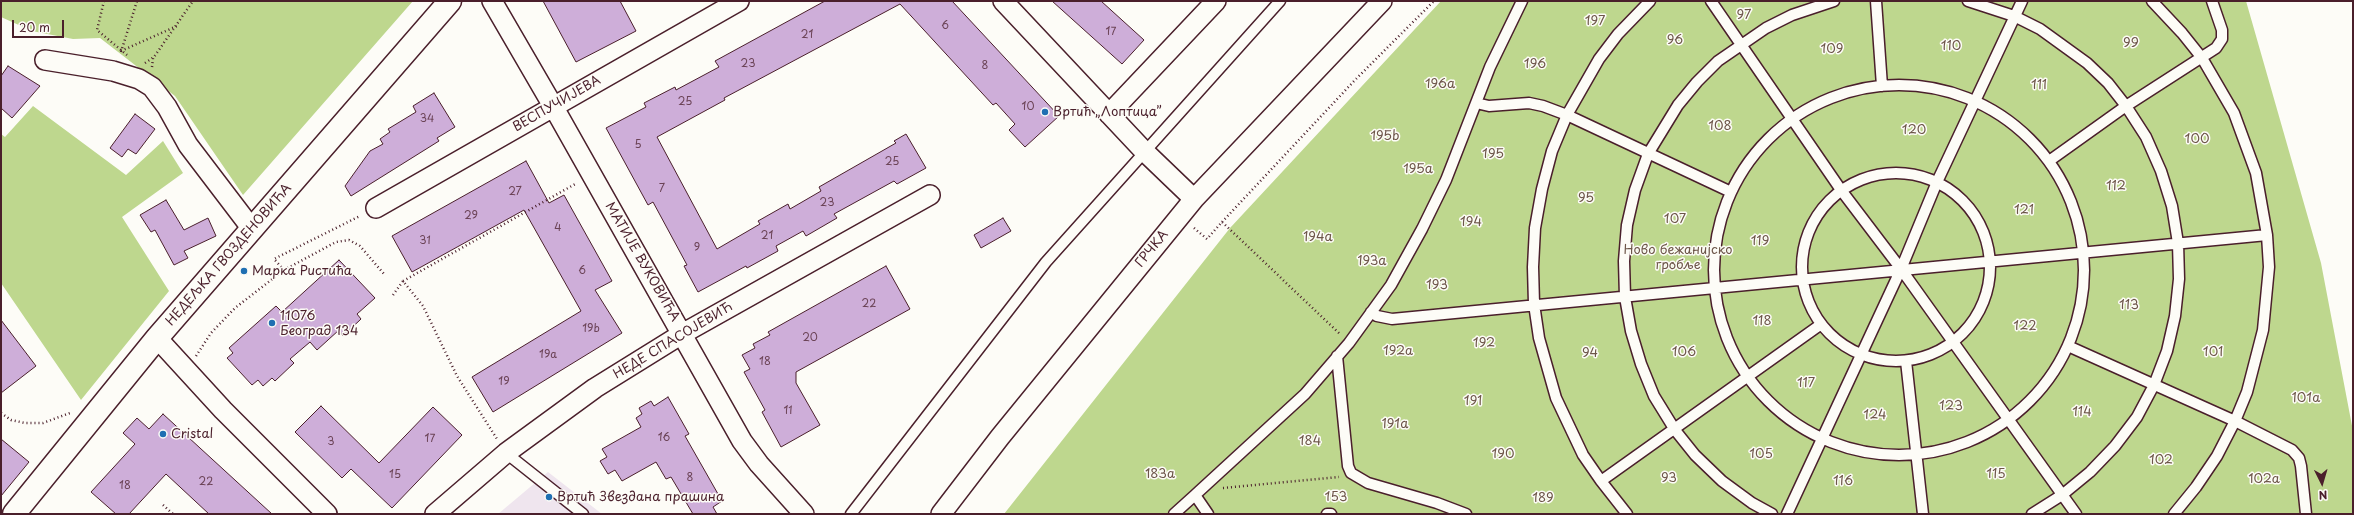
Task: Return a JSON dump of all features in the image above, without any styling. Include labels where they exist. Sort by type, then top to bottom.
[{"type":"main road","name":"НЕДЕЉКА ГВОЗДЕНОВИЋА","points":[[14,514],[157,338],[450,1]]},
{"type":"street","name":"МАТИЈЕ ВУКОВИЋА","points":[[492,1],[746,447],[804,514]]},
{"type":"street","name":"ВЕСПУЧИЈЕВА","points":[[376,208],[739,1]]},
{"type":"street","points":[[1003,1],[1144,151],[1194,199]]},
{"type":"street","points":[[1109,114],[1216,1]]},
{"type":"street","name":"ГРЧКА","points":[[941,514],[1000,437],[1194,199],[1382,1]]},
{"type":"street","points":[[45,60],[113,71],[139,79],[152,88],[167,107],[188,145],[252,229]]},
{"type":"street","name":"НЕДЕ СПАСОЈЕВИЋ","points":[[435,514],[506,453],[595,388],[682,334],[930,195]]},
{"type":"street","points":[[157,338],[186,371],[327,514]]},
{"type":"lane","points":[[851,514],[1016,298],[1144,151],[1280,1]]},
{"type":"lane","points":[[1174,514],[1305,394],[1349,343],[1391,285],[1422,229],[1446,180],[1492,61],[1522,1]]},
{"type":"lane","points":[[1627,514],[1600,481],[1569,427],[1556,398],[1539,338],[1534,304],[1533,267],[1535,228],[1542,189],[1552,151],[1567,115],[1599,59],[1618,34],[1650,1]]},
{"type":"lane","points":[[1711,1],[1742,43],[1841,190],[1901,269],[2009,418],[2076,514]]},
{"type":"lane","points":[[1772,514],[1752,503],[1722,481],[1695,455],[1675,430],[1654,396],[1640,364],[1631,331],[1625,297],[1624,261],[1627,225],[1635,190],[1648,154],[1678,105],[1697,82],[1742,43],[1792,15],[1834,1]]},
{"type":"lane","points":[[1876,1],[1882,86]]},
{"type":"lane","points":[[1968,1],[2014,16],[2040,29],[2082,58],[2108,84],[2126,106],[2146,137],[2161,171],[2172,206],[2178,243],[2179,279],[2176,316],[2167,351],[2154,385],[2137,417],[2115,446],[2090,472],[2062,495],[2032,514]]},
{"type":"lane","points":[[1787,514],[1862,355],[1901,269],[1937,182],[2022,1]]},
{"type":"lane","points":[[2152,1],[2182,33],[2202,58],[2219,85],[2246,143],[2256,173],[2267,236],[2268,275],[2263,330],[2247,392],[2235,421],[2217,456],[2196,487],[2174,514]]},
{"type":"lane","points":[[2049,161],[2126,106],[2216,48],[2222,39],[2222,30],[2212,1]]},
{"type":"lane","points":[[1882,86],[1914,86],[1946,91],[1976,101],[2016,126],[2049,161],[2066,189],[2078,220],[2084,253],[2084,285],[2079,316],[2068,346],[2043,386],[2009,418],[1966,442],[1942,449],[1916,454],[1869,452],[1823,438],[1782,412],[1749,377],[1732,349],[1721,319],[1715,288],[1714,263],[1717,239],[1731,192],[1757,151],[1793,119],[1835,96],[1882,86]]},
{"type":"lane","points":[[1476,103],[1489,106],[1528,103],[1567,115],[1731,192]]},
{"type":"lane","points":[[1888,173],[1911,174],[1937,182],[1952,190],[1974,214],[1986,239],[1990,261],[1990,279],[1978,314],[1967,329],[1953,342],[1931,354],[1906,361],[1891,362],[1862,355],[1846,348],[1820,325],[1810,306],[1802,280],[1803,246],[1809,229],[1817,214],[1841,190],[1866,177],[1888,173]]},
{"type":"lane","points":[[1371,312],[1377,316],[1392,319],[1534,304],[1802,280],[1901,269],[2267,236]]},
{"type":"lane","points":[[1600,481],[1675,430],[1820,325]]},
{"type":"lane","points":[[2068,346],[2235,421],[2286,446],[2296,454],[2301,466],[2306,514]]},
{"type":"lane","points":[[1338,356],[1348,466],[1351,473],[1368,483],[1437,503],[1466,514]]},
{"type":"lane","points":[[1906,361],[1923,514]]},
{"type":"lane","points":[[506,453],[583,514]]},
{"type":"lane","points":[[1195,495],[1208,514]]},
{"type":"path","points":[[104,1],[97,30],[121,51]]},
{"type":"path","points":[[121,51],[137,1]]},
{"type":"path","points":[[153,58],[194,1]]},
{"type":"path","points":[[1207,240],[1222,222],[1355,80],[1434,1]]},
{"type":"path","points":[[121,51],[177,25]]},
{"type":"path","points":[[393,295],[403,281],[592,175]]},
{"type":"path","points":[[284,270],[274,259],[376,208]]},
{"type":"path","points":[[1222,222],[1349,343]]},
{"type":"path","points":[[186,371],[211,333],[235,308],[284,270],[336,242],[349,240],[360,246],[384,274]]},
{"type":"path","points":[[403,281],[423,306],[457,376],[506,453]]},
{"type":"path","points":[[1,413],[11,420],[25,423],[43,422],[75,411]]},
{"type":"path","points":[[1210,482],[1218,487],[1227,488],[1343,476],[1351,473]]},
{"type":"path","points":[[163,505],[173,514]]},
{"type":"shaded area","name":"Вртић Звездана прашина","points":[[548,472],[602,514],[498,514]]},
{"type":"green space","points":[[1,1],[413,1],[243,195],[175,96],[100,38],[73,39],[32,31],[1,17]]},
{"type":"green space","name":"Ново бежанијско гробље","points":[[1441,1],[2246,1],[2321,263],[2353,431],[2353,514],[1004,514],[1230,228]]},
{"type":"green space","points":[[33,106],[126,175],[163,141],[183,173],[122,217],[169,291],[81,400],[1,283],[1,134],[5,137]]},
{"type":"building","points":[[543,1],[620,1],[636,31],[576,62]]},
{"type":"building","points":[[825,1],[952,1],[1059,116],[1025,147],[1009,130],[1015,124],[996,103],[993,105],[900,4],[724,98],[725,100],[657,137],[717,249],[760,224],[758,221],[788,204],[790,209],[821,191],[819,187],[896,143],[894,141],[906,134],[926,168],[897,184],[894,181],[834,214],[837,218],[806,236],[803,231],[776,246],[778,251],[747,268],[746,266],[698,292],[684,266],[687,265],[653,202],[648,205],[606,128],[646,107],[644,103],[675,87],[676,90],[719,67],[715,61]]},
{"type":"building","points":[[1052,1],[1101,1],[1144,40],[1122,64]]},
{"type":"building","points":[[8,66],[40,86],[12,118],[1,108],[1,76]]},
{"type":"building","points":[[434,93],[455,127],[437,138],[439,141],[351,196],[345,186],[370,151],[383,144],[380,139],[390,132],[388,129],[416,112],[413,106]]},
{"type":"building","points":[[135,114],[155,129],[136,154],[128,149],[122,157],[110,148]]},
{"type":"building","points":[[526,161],[549,203],[564,195],[612,281],[595,290],[622,333],[493,412],[472,377],[581,311],[524,210],[412,272],[392,236]]},
{"type":"building","points":[[166,200],[184,230],[208,218],[216,236],[184,251],[188,258],[174,265],[155,230],[151,232],[140,215]]},
{"type":"building","points":[[1003,218],[1011,231],[981,248],[974,235]]},
{"type":"building","points":[[339,260],[375,298],[357,314],[361,319],[343,336],[339,330],[317,350],[310,342],[290,359],[294,363],[275,381],[272,378],[263,386],[258,380],[252,385],[227,358],[233,353],[229,348],[276,306],[282,312]]},
{"type":"building","points":[[886,266],[910,309],[796,372],[796,383],[820,425],[781,447],[762,412],[765,410],[744,372],[750,369],[742,355],[755,348],[753,344],[770,335],[768,332]]},
{"type":"building","points":[[1,320],[36,366],[1,393]]},
{"type":"building","points":[[668,397],[689,434],[685,436],[722,501],[713,507],[717,514],[693,514],[671,477],[666,479],[656,462],[622,481],[615,470],[608,474],[600,461],[607,457],[602,449],[641,427],[636,418],[642,414],[639,408],[651,401],[654,406]]},
{"type":"building","points":[[321,406],[379,463],[433,407],[462,435],[392,508],[351,469],[342,478],[295,432]]},
{"type":"building","points":[[163,414],[272,514],[209,514],[166,474],[129,514],[116,514],[91,492],[135,444],[123,433],[137,418],[149,429]]},
{"type":"building","points":[[1,439],[29,462],[1,496]]},
{"type":"place","name":"Вртић „Лоптица”","points":[[1045,112]]},
{"type":"place","name":"Марка Ристића","points":[[244,271]]},
{"type":"place","name":"11076 Београд 134","points":[[272,323]]},
{"type":"place","name":"Cristal","points":[[163,434]]},
{"type":"place","name":"Вртић Звездана прашина","points":[[549,497]]},
{"type":"park label","name":"97","points":[[1744,15]]},
{"type":"park label","name":"197","points":[[1595,21]]},
{"type":"park label","name":"96","points":[[1675,40]]},
{"type":"park label","name":"99","points":[[2131,43]]},
{"type":"park label","name":"110","points":[[1951,46]]},
{"type":"park label","name":"109","points":[[1832,49]]},
{"type":"park label","name":"196","points":[[1535,64]]},
{"type":"park label","name":"196a","points":[[1440,84]]},
{"type":"park label","name":"111","points":[[2039,85]]},
{"type":"park label","name":"108","points":[[1720,126]]},
{"type":"park label","name":"120","points":[[1914,130]]},
{"type":"park label","name":"195b","points":[[1385,136]]},
{"type":"park label","name":"100","points":[[2197,139]]},
{"type":"park label","name":"195","points":[[1493,154]]},
{"type":"park label","name":"195a","points":[[1418,169]]},
{"type":"park label","name":"112","points":[[2116,186]]},
{"type":"park label","name":"95","points":[[1586,198]]},
{"type":"park label","name":"121","points":[[2024,210]]},
{"type":"park label","name":"107","points":[[1675,219]]},
{"type":"park label","name":"194","points":[[1471,222]]},
{"type":"park label","name":"194a","points":[[1318,237]]},
{"type":"park label","name":"119","points":[[1760,241]]},
{"type":"park label","name":"193a","points":[[1372,261]]},
{"type":"park label","name":"193","points":[[1437,285]]},
{"type":"park label","name":"113","points":[[2129,305]]},
{"type":"park label","name":"118","points":[[1762,321]]},
{"type":"park label","name":"122","points":[[2025,326]]},
{"type":"park label","name":"192","points":[[1484,343]]},
{"type":"park label","name":"192а","points":[[1398,351]]},
{"type":"park label","name":"106","points":[[1684,352]]},
{"type":"park label","name":"101","points":[[2213,352]]},
{"type":"park label","name":"94","points":[[1590,353]]},
{"type":"park label","name":"117","points":[[1806,383]]},
{"type":"park label","name":"101a","points":[[2306,398]]},
{"type":"park label","name":"191","points":[[1473,401]]},
{"type":"park label","name":"123","points":[[1951,406]]},
{"type":"park label","name":"114","points":[[2082,412]]},
{"type":"park label","name":"124","points":[[1875,415]]},
{"type":"park label","name":"191a","points":[[1395,424]]},
{"type":"park label","name":"184","points":[[1310,441]]},
{"type":"park label","name":"190","points":[[1503,454]]},
{"type":"park label","name":"105","points":[[1761,454]]},
{"type":"park label","name":"102","points":[[2161,460]]},
{"type":"park label","name":"183a","points":[[1160,474]]},
{"type":"park label","name":"115","points":[[1996,474]]},
{"type":"park label","name":"93","points":[[1669,478]]},
{"type":"park label","name":"102a","points":[[2264,479]]},
{"type":"park label","name":"116","points":[[1843,481]]},
{"type":"park label","name":"153","points":[[1336,497]]},
{"type":"park label","name":"189","points":[[1543,498]]}]
